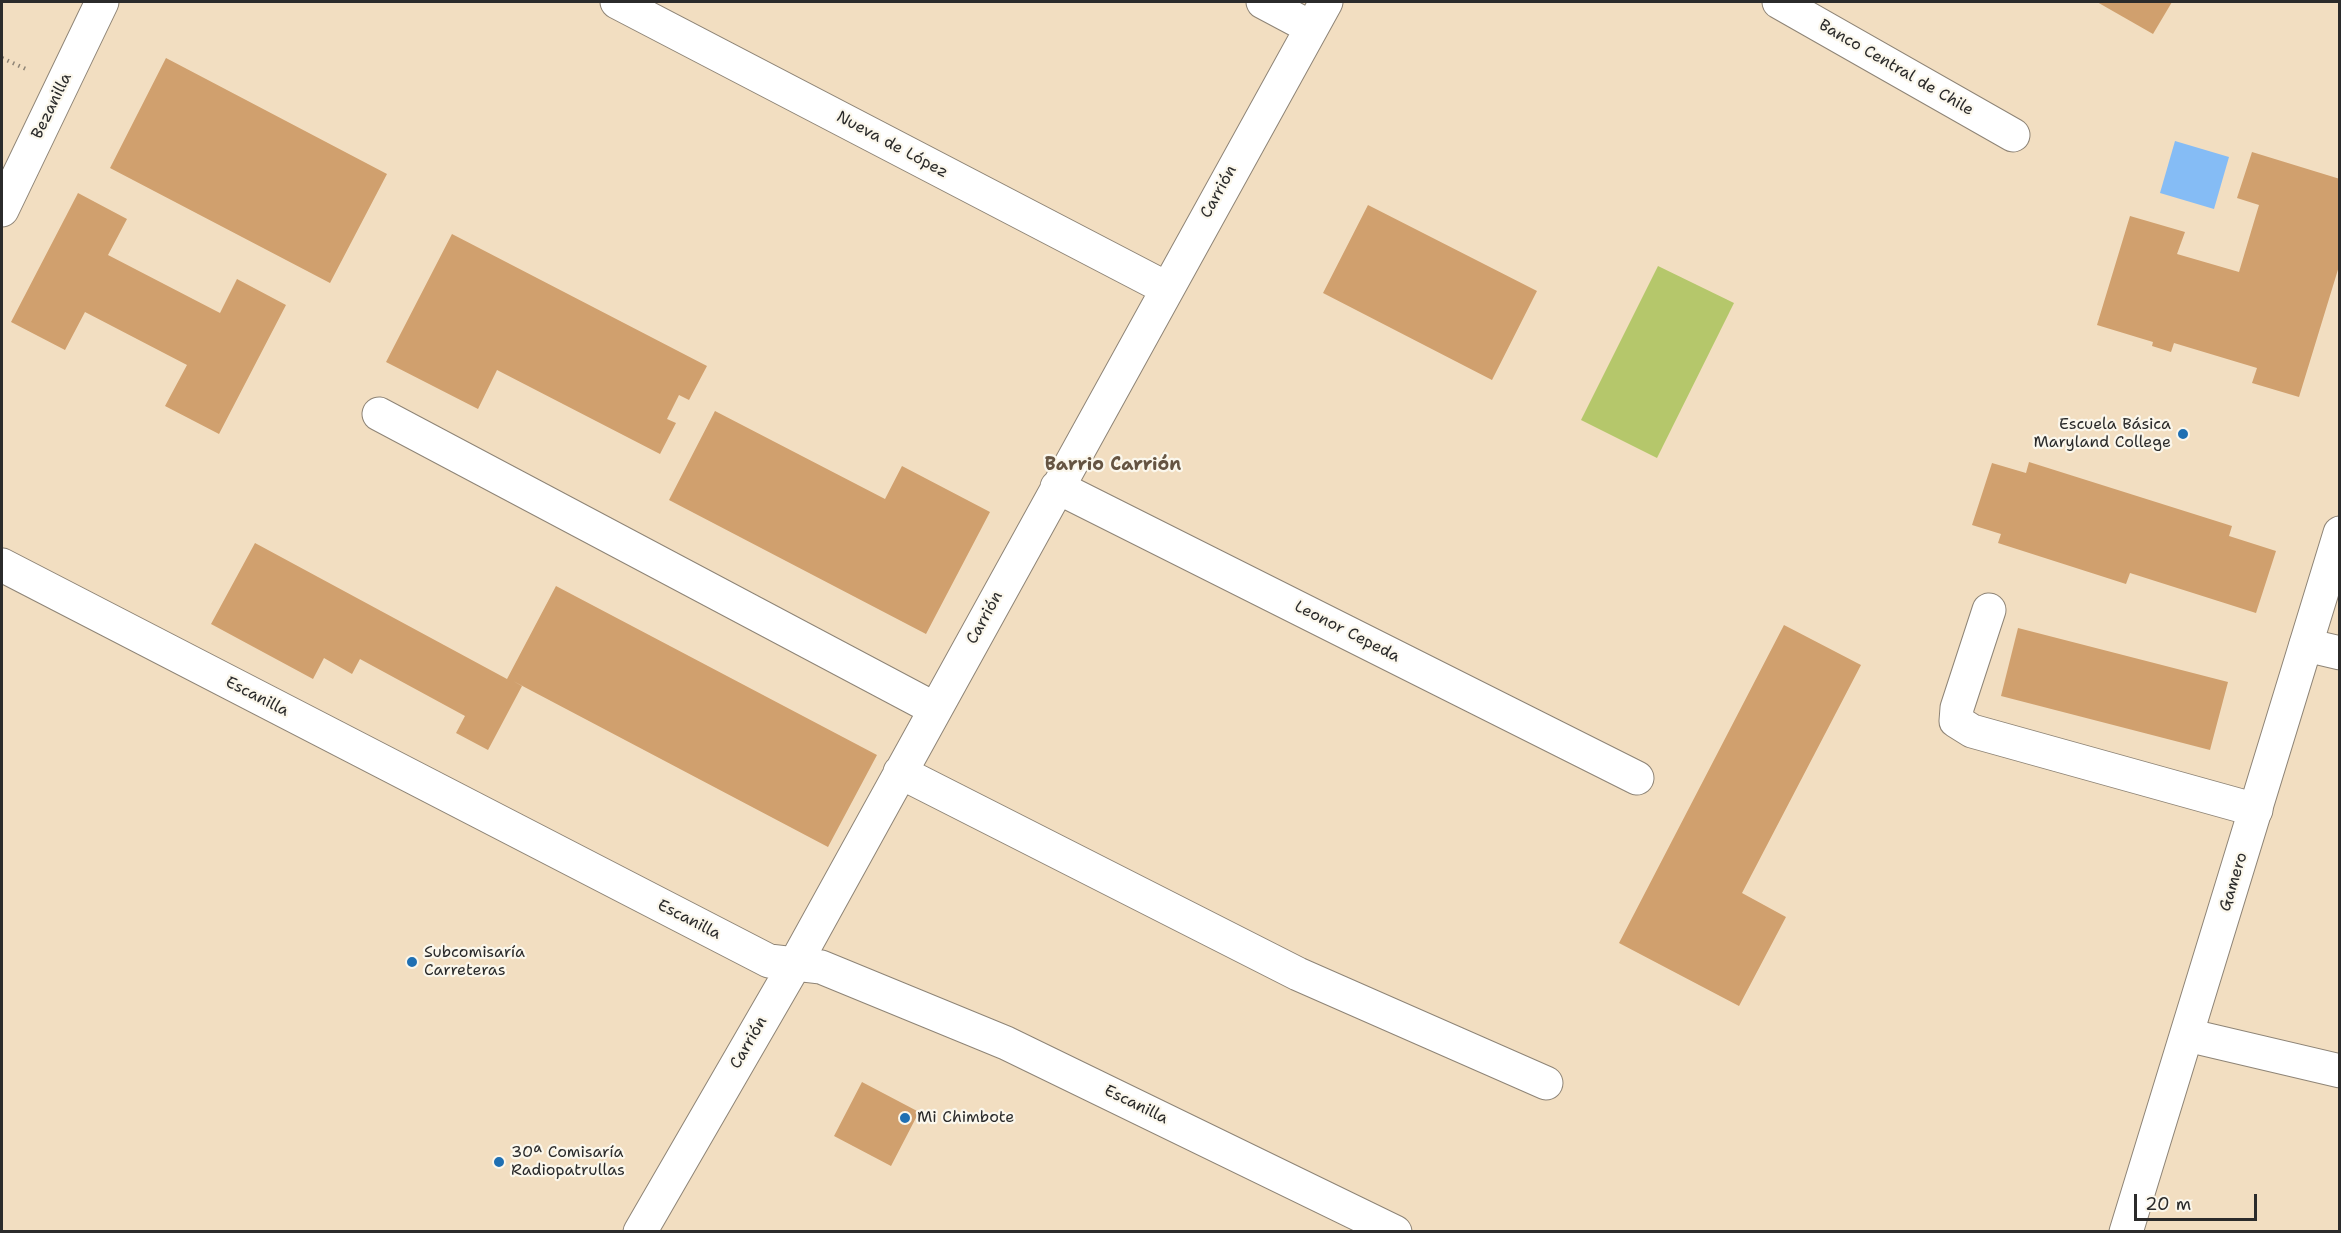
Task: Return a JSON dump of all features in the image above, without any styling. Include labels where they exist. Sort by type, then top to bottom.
[{"type":"street","name":"Bezanilla","points":[[2,210],[102,2]]},
{"type":"street","name":"Nueva de López","points":[[617,2],[1166,288]]},
{"type":"street","points":[[1263,2],[1318,14]]},
{"type":"street","name":"Banco Central de Chile","points":[[1779,2],[2013,135]]},
{"type":"street","name":"Carrión","points":[[640,1232],[795,964],[1318,14]]},
{"type":"street","points":[[379,414],[935,710]]},
{"type":"street","name":"Leonor Cepeda","points":[[1057,487],[1638,778]]},
{"type":"street","name":"Gamero","points":[[2126,1232],[2340,533]]},
{"type":"street","name":"Escanilla","points":[[2,565],[769,961],[821,967],[1006,1043],[1395,1232]]},
{"type":"street","points":[[1989,610],[1956,721],[1972,731],[2256,810]]},
{"type":"street","points":[[2306,645],[2340,653]]},
{"type":"street","points":[[900,772],[1298,974],[1546,1083]]},
{"type":"street","points":[[2187,1035],[2340,1071]]},
{"type":"green space","points":[[1658,266],[1734,303],[1657,458],[1581,420]]},
{"type":"water","points":[[2175,141],[2229,157],[2214,209],[2160,193]]},
{"type":"building","points":[[2097,2],[2172,2],[2153,34]]},
{"type":"building","points":[[166,58],[387,174],[330,283],[110,168]]},
{"type":"building","points":[[2252,152],[2340,179],[2340,263],[2299,397],[2252,383],[2257,368],[2174,343],[2171,352],[2152,346],[2153,342],[2097,325],[2130,216],[2185,232],[2177,254],[2239,272],[2259,205],[2237,198]]},
{"type":"building","points":[[78,193],[127,219],[108,255],[220,313],[237,279],[286,305],[219,434],[165,406],[187,365],[85,312],[65,350],[11,322]]},
{"type":"building","points":[[1368,205],[1537,291],[1492,380],[1323,293]]},
{"type":"building","points":[[452,234],[707,366],[689,400],[679,395],[667,419],[676,423],[660,454],[497,370],[478,409],[386,362]]},
{"type":"building","points":[[715,411],[885,499],[902,466],[990,512],[926,634],[669,500]]},
{"type":"building","points":[[2029,462],[2232,526],[2229,536],[2276,551],[2256,613],[2130,573],[2126,584],[1998,543],[2001,534],[1972,525],[1992,463],[2026,473]]},
{"type":"building","points":[[255,543],[507,679],[556,586],[877,755],[828,847],[513,681],[522,686],[488,750],[456,733],[465,716],[360,659],[352,674],[324,658],[313,679],[211,624]]},
{"type":"building","points":[[1784,625],[1861,665],[1742,893],[1786,917],[1739,1006],[1619,943]]},
{"type":"building","points":[[2018,628],[2228,682],[2210,750],[2001,696]]},
{"type":"building","points":[[862,1082],[919,1112],[891,1166],[834,1136]]},
{"type":"place","name":"Escuela Básica Maryland College","points":[[2183,434]]},
{"type":"place","name":"Subcomisaría Carreteras","points":[[412,962]]},
{"type":"place","name":"Mi Chimbote","points":[[905,1118]]},
{"type":"place","name":"30ª Comisaría Radiopatrullas","points":[[499,1162]]},
{"type":"district","name":"Barrio Carrión","points":[[1113,465]]}]
